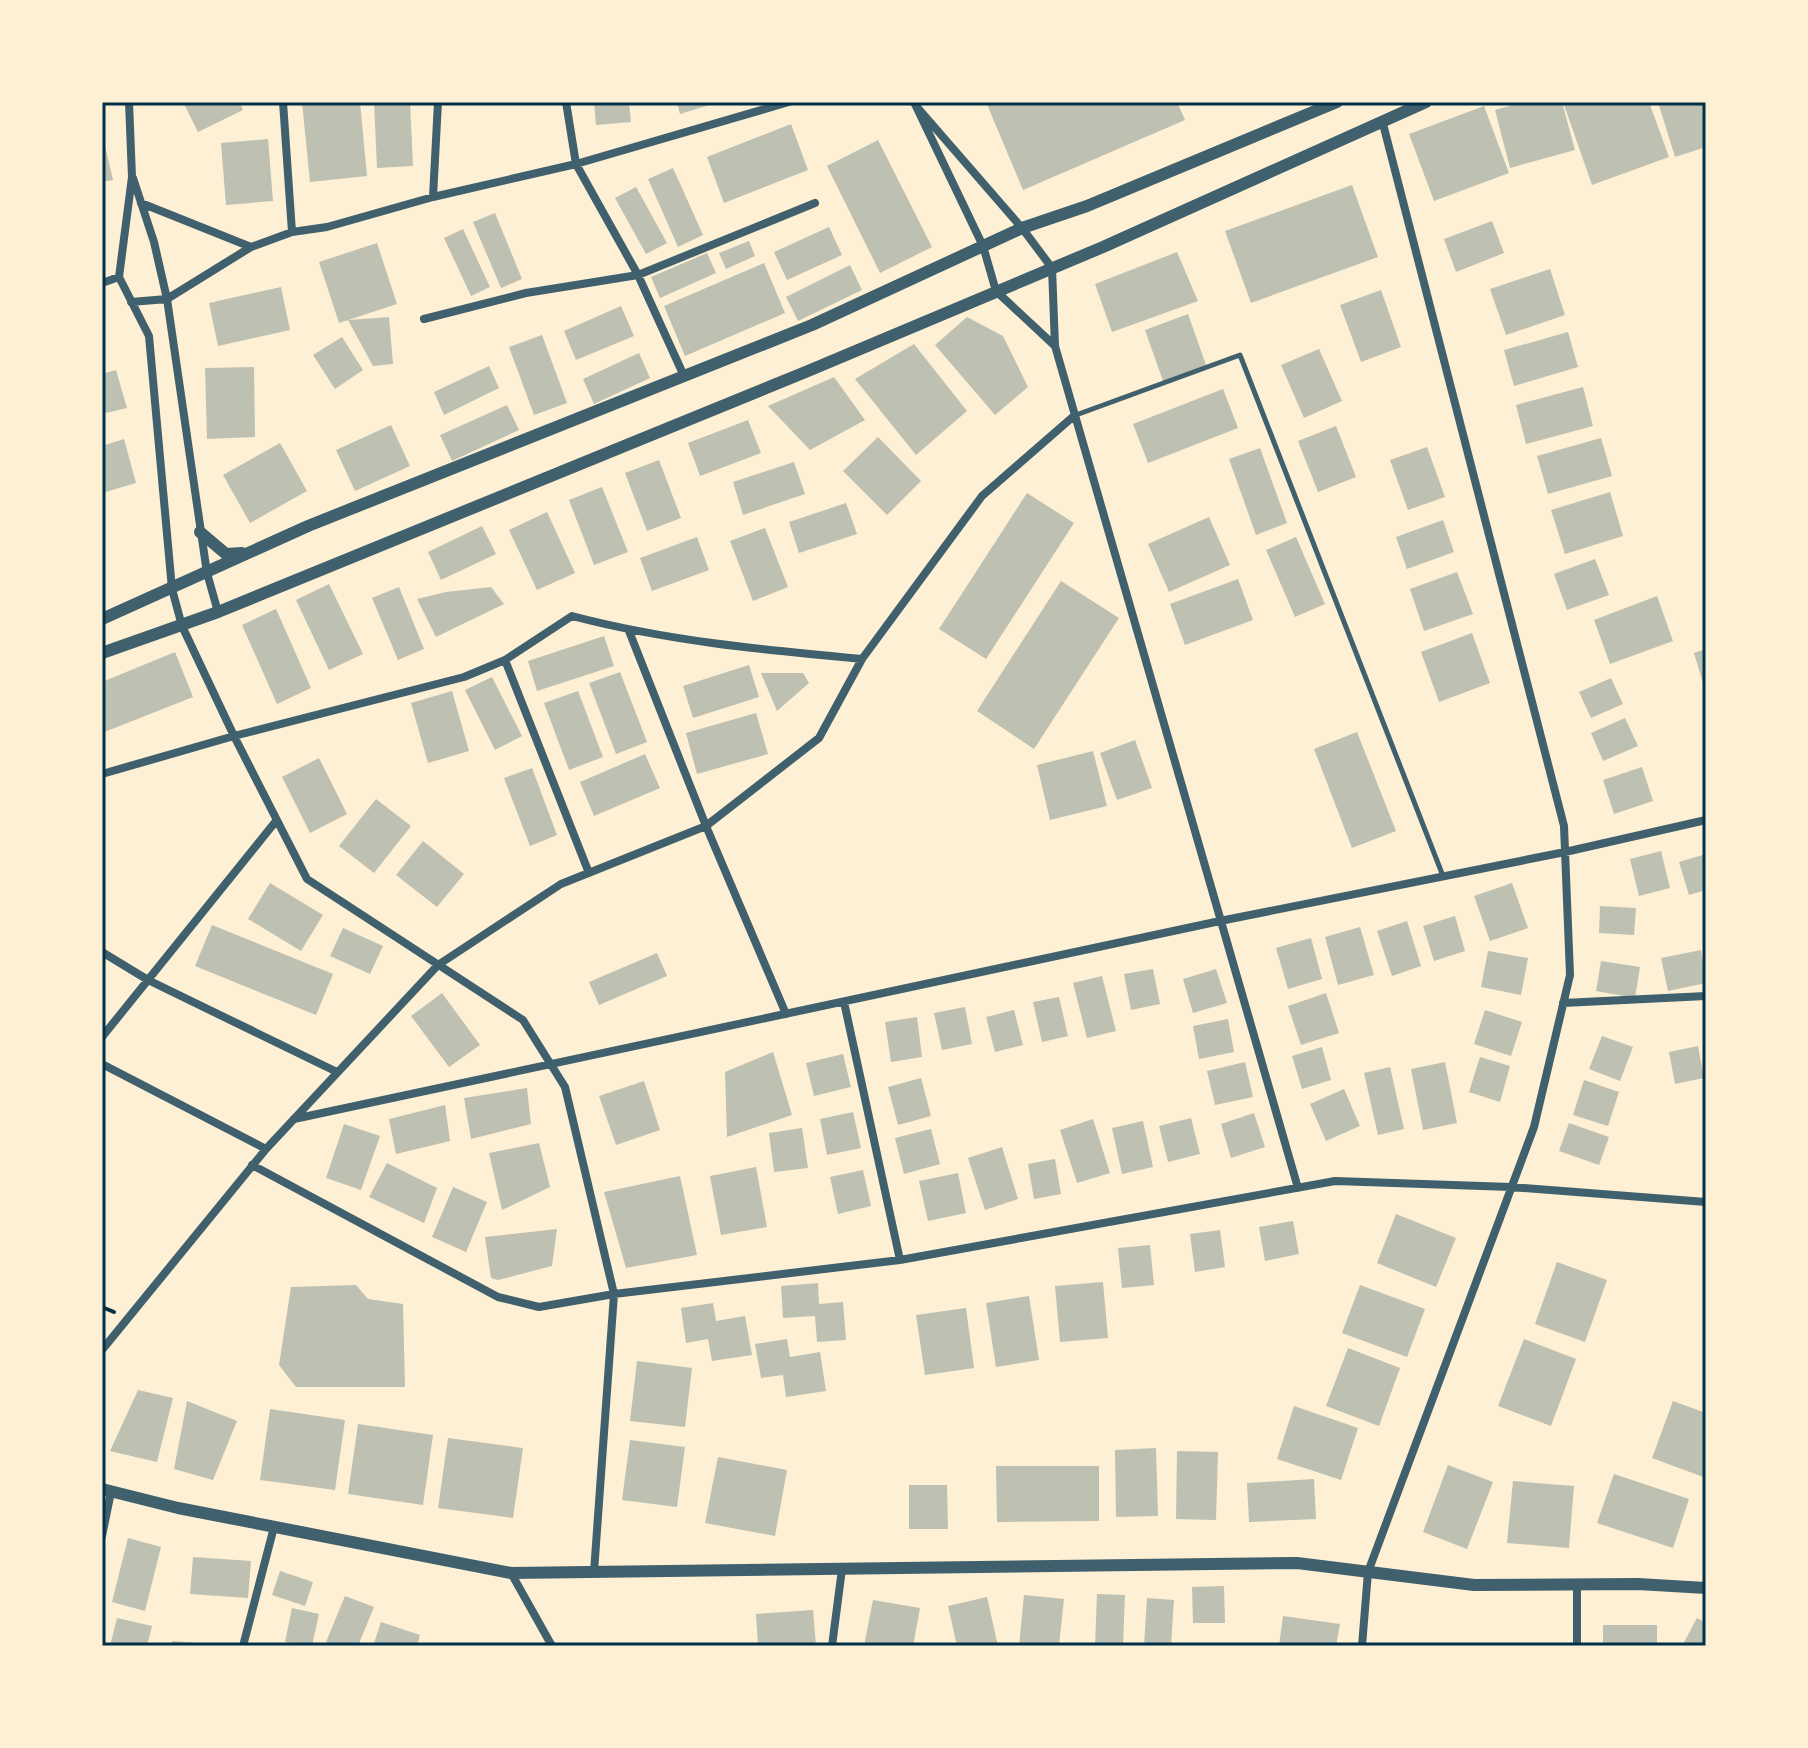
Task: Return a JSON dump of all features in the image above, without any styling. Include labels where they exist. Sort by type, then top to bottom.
[{"type":"street","points":[[129,102],[132,175],[119,277],[149,336],[172,589],[182,626],[307,879],[523,1020],[565,1087],[614,1294],[594,1572]]},
{"type":"street","points":[[283,102],[292,232]]},
{"type":"street","points":[[433,197],[438,102]]},
{"type":"street","points":[[566,102],[576,164],[638,275],[684,376]]},
{"type":"street","points":[[131,302],[167,299],[251,247],[292,232],[327,227],[433,197],[576,164],[789,102]]},
{"type":"street","points":[[102,619],[308,526],[812,325],[1022,228],[1087,206],[1337,102]]},
{"type":"street","points":[[102,653],[218,612],[808,371],[1052,268],[1426,102]]},
{"type":"street","points":[[915,104],[1022,228],[1052,268],[1055,346],[1298,1188]]},
{"type":"street","points":[[915,104],[983,246],[996,291],[1055,346]]},
{"type":"street","points":[[1362,1646],[1368,1572],[1534,1127],[1570,975],[1564,826],[1382,120]]},
{"type":"street","points":[[132,175],[154,242],[167,299],[200,532],[218,612]]},
{"type":"street","points":[[141,203],[251,247]]},
{"type":"street","points":[[424,319],[526,293],[638,275],[815,203]]},
{"type":"street","points":[[102,283],[119,277]]},
{"type":"street","points":[[102,1350],[252,1165],[438,965],[561,884],[706,826],[819,738],[862,659],[982,496],[1075,415]]},
{"type":"street","points":[[200,532],[226,554],[249,553]]},
{"type":"street","points":[[102,774],[234,736],[464,677],[505,660],[572,616],[629,631],[862,659]]},
{"type":"street","points":[[629,631],[706,826],[786,1014]]},
{"type":"street","points":[[505,660],[589,873]]},
{"type":"street","points":[[294,1119],[1706,820]]},
{"type":"street","points":[[102,1037],[276,821]]},
{"type":"street","points":[[102,952],[148,980],[337,1072]]},
{"type":"street","points":[[1563,1003],[1706,996]]},
{"type":"street","points":[[844,1002],[900,1260]]},
{"type":"street","points":[[102,1064],[266,1149]]},
{"type":"street","points":[[252,1165],[498,1297],[539,1307],[614,1294],[900,1260],[1335,1181],[1511,1187],[1706,1202]]},
{"type":"street","points":[[102,1536],[106,1490],[178,1508],[511,1573],[1297,1563],[1474,1585],[1706,1588]]},
{"type":"street","points":[[243,1646],[274,1527]]},
{"type":"street","points":[[832,1646],[842,1569]]},
{"type":"street","points":[[511,1573],[552,1646]]},
{"type":"street","points":[[1577,1584],[1577,1646]]},
{"type":"lane","points":[[1075,415],[1240,355],[1443,877]]},
{"type":"building","points":[[183,102],[239,102],[243,110],[198,132]]},
{"type":"building","points":[[302,102],[360,102],[367,176],[310,182]]},
{"type":"building","points":[[374,102],[410,102],[413,166],[377,168]]},
{"type":"building","points":[[594,102],[629,102],[631,122],[596,125]]},
{"type":"building","points":[[677,102],[716,102],[716,103],[680,114]]},
{"type":"building","points":[[986,102],[1177,102],[1185,120],[1023,190]]},
{"type":"building","points":[[1524,102],[1562,102],[1575,150],[1510,168],[1495,110]]},
{"type":"building","points":[[1563,102],[1649,102],[1669,157],[1592,185]]},
{"type":"building","points":[[1658,102],[1706,102],[1706,147],[1675,157]]},
{"type":"building","points":[[1484,106],[1509,173],[1434,201],[1409,134]]},
{"type":"building","points":[[791,124],[808,170],[724,203],[707,157]]},
{"type":"building","points":[[102,133],[113,180],[102,182]]},
{"type":"building","points":[[268,139],[273,201],[226,205],[221,143]]},
{"type":"building","points":[[878,140],[932,247],[880,273],[827,166]]},
{"type":"building","points":[[673,168],[703,235],[678,247],[648,179]]},
{"type":"building","points":[[1352,185],[1378,257],[1251,303],[1225,231]]},
{"type":"building","points":[[636,187],[667,243],[646,254],[615,198]]},
{"type":"building","points":[[495,213],[522,279],[501,288],[473,222]]},
{"type":"building","points":[[1492,221],[1504,253],[1456,272],[1444,239]]},
{"type":"building","points":[[829,227],[842,255],[787,280],[774,252]]},
{"type":"building","points":[[463,229],[490,287],[471,296],[444,238]]},
{"type":"building","points":[[749,241],[755,256],[726,269],[719,253]]},
{"type":"building","points":[[377,243],[397,304],[339,323],[319,262]]},
{"type":"building","points":[[1177,252],[1198,301],[1112,332],[1095,284]]},
{"type":"building","points":[[707,253],[716,273],[660,298],[651,277]]},
{"type":"building","points":[[764,263],[785,313],[685,356],[664,306]]},
{"type":"building","points":[[850,265],[862,290],[798,321],[786,297]]},
{"type":"building","points":[[1550,269],[1565,315],[1506,335],[1490,289]]},
{"type":"building","points":[[281,287],[290,330],[218,346],[209,303]]},
{"type":"building","points":[[1381,290],[1401,347],[1361,362],[1340,305]]},
{"type":"building","points":[[621,306],[634,336],[576,360],[564,331]]},
{"type":"building","points":[[1188,314],[1206,365],[1163,381],[1145,330]]},
{"type":"building","points":[[389,317],[393,364],[373,366],[348,320]]},
{"type":"building","points":[[967,317],[1003,336],[1028,387],[995,415],[935,345]]},
{"type":"building","points":[[1568,332],[1578,367],[1514,386],[1504,350]]},
{"type":"building","points":[[542,335],[567,403],[534,415],[509,347]]},
{"type":"building","points":[[342,337],[363,370],[335,389],[313,355]]},
{"type":"building","points":[[914,344],[967,411],[916,455],[855,379]]},
{"type":"building","points":[[1319,349],[1342,401],[1304,418],[1281,365]]},
{"type":"building","points":[[639,353],[650,378],[594,404],[583,379]]},
{"type":"building","points":[[489,366],[499,388],[444,415],[434,392]]},
{"type":"building","points":[[254,367],[255,437],[207,439],[205,368]]},
{"type":"building","points":[[116,370],[127,408],[102,414],[102,374]]},
{"type":"building","points":[[834,377],[865,420],[810,450],[768,406]]},
{"type":"building","points":[[1583,387],[1593,426],[1526,444],[1516,405]]},
{"type":"building","points":[[1223,389],[1238,428],[1148,463],[1133,424]]},
{"type":"building","points":[[507,405],[519,430],[452,461],[440,435]]},
{"type":"building","points":[[748,420],[761,453],[700,476],[688,443]]},
{"type":"building","points":[[391,425],[410,466],[355,491],[336,450]]},
{"type":"building","points":[[1336,426],[1356,477],[1318,492],[1298,441]]},
{"type":"building","points":[[878,437],[921,481],[887,515],[843,471]]},
{"type":"building","points":[[1601,438],[1612,476],[1548,494],[1537,456]]},
{"type":"building","points":[[124,439],[136,483],[102,493],[102,446]]},
{"type":"building","points":[[280,443],[307,491],[250,523],[223,475]]},
{"type":"building","points":[[1427,447],[1445,497],[1408,510],[1390,460]]},
{"type":"building","points":[[1260,448],[1287,523],[1256,535],[1229,459]]},
{"type":"building","points":[[659,460],[681,518],[647,531],[625,473]]},
{"type":"building","points":[[794,462],[805,494],[743,515],[733,482]]},
{"type":"building","points":[[602,487],[628,552],[594,565],[569,500]]},
{"type":"building","points":[[1610,492],[1623,536],[1565,554],[1551,510]]},
{"type":"building","points":[[1027,493],[1074,523],[986,659],[939,629]]},
{"type":"building","points":[[846,503],[857,534],[799,553],[789,522]]},
{"type":"building","points":[[547,512],[575,573],[537,590],[509,530]]},
{"type":"building","points":[[1209,517],[1230,565],[1169,592],[1148,544]]},
{"type":"building","points":[[1443,520],[1454,552],[1407,569],[1396,537]]},
{"type":"building","points":[[482,526],[496,554],[441,580],[428,552]]},
{"type":"building","points":[[765,528],[788,587],[753,601],[730,541]]},
{"type":"building","points":[[697,537],[709,570],[652,591],[640,558]]},
{"type":"building","points":[[1296,537],[1325,604],[1295,617],[1266,550]]},
{"type":"building","points":[[1595,559],[1609,595],[1567,610],[1554,574]]},
{"type":"building","points":[[1457,572],[1473,614],[1424,631],[1410,589]]},
{"type":"building","points":[[1238,579],[1253,620],[1185,645],[1170,604]]},
{"type":"building","points":[[1061,581],[1119,618],[1034,749],[977,711]]},
{"type":"building","points":[[329,584],[363,654],[329,670],[296,600]]},
{"type":"building","points":[[399,587],[424,649],[398,660],[372,598]]},
{"type":"building","points":[[491,587],[504,604],[436,637],[417,599],[446,592]]},
{"type":"building","points":[[1657,596],[1673,641],[1610,664],[1594,620]]},
{"type":"building","points":[[276,609],[311,688],[277,704],[242,625]]},
{"type":"building","points":[[1472,633],[1490,683],[1439,702],[1421,652]]},
{"type":"building","points":[[604,636],[614,666],[537,691],[528,661]]},
{"type":"building","points":[[1706,649],[1706,682],[1703,683],[1694,653]]},
{"type":"building","points":[[175,652],[193,697],[102,733],[102,682]]},
{"type":"building","points":[[749,665],[759,697],[693,718],[683,686]]},
{"type":"building","points":[[620,672],[647,742],[616,754],[589,683]]},
{"type":"building","points":[[761,673],[803,673],[809,683],[777,711]]},
{"type":"building","points":[[492,677],[522,736],[495,750],[465,690]]},
{"type":"building","points":[[1611,678],[1623,704],[1591,718],[1579,692]]},
{"type":"building","points":[[452,691],[469,751],[428,763],[411,703]]},
{"type":"building","points":[[578,691],[603,757],[569,770],[544,703]]},
{"type":"building","points":[[756,713],[768,754],[697,774],[686,733]]},
{"type":"building","points":[[1625,718],[1638,746],[1603,761],[1591,733]]},
{"type":"building","points":[[1357,732],[1396,831],[1352,848],[1314,749]]},
{"type":"building","points":[[1135,740],[1152,788],[1117,800],[1100,753]]},
{"type":"building","points":[[1093,751],[1107,806],[1050,820],[1037,765]]},
{"type":"building","points":[[645,754],[660,788],[594,816],[580,782]]},
{"type":"building","points":[[319,758],[347,814],[310,833],[282,777]]},
{"type":"building","points":[[1642,767],[1653,801],[1614,814],[1603,780]]},
{"type":"building","points":[[532,768],[557,835],[530,846],[504,778]]},
{"type":"building","points":[[376,799],[411,826],[374,873],[339,846]]},
{"type":"building","points":[[423,841],[464,874],[437,907],[396,875]]},
{"type":"building","points":[[1661,851],[1670,888],[1639,896],[1630,859]]},
{"type":"building","points":[[1706,854],[1706,890],[1689,895],[1679,862]]},
{"type":"building","points":[[270,883],[323,915],[301,951],[248,919]]},
{"type":"building","points":[[1512,883],[1528,928],[1490,941],[1474,896]]},
{"type":"building","points":[[1600,906],[1636,908],[1634,935],[1599,933]]},
{"type":"building","points":[[1455,916],[1465,951],[1434,961],[1423,926]]},
{"type":"building","points":[[1407,921],[1421,966],[1392,976],[1377,931]]},
{"type":"building","points":[[212,925],[333,974],[316,1015],[195,966]]},
{"type":"building","points":[[1360,927],[1374,975],[1338,985],[1325,937]]},
{"type":"building","points":[[343,928],[383,946],[370,974],[330,956]]},
{"type":"building","points":[[1311,938],[1322,979],[1288,989],[1276,948]]},
{"type":"building","points":[[1701,950],[1706,983],[1668,991],[1661,958]]},
{"type":"building","points":[[1488,951],[1528,958],[1521,995],[1481,987]]},
{"type":"building","points":[[657,953],[667,976],[599,1005],[589,982]]},
{"type":"building","points":[[1601,961],[1640,967],[1635,998],[1596,991]]},
{"type":"building","points":[[1153,969],[1160,1004],[1131,1010],[1124,974]]},
{"type":"building","points":[[1216,969],[1227,1003],[1193,1013],[1183,979]]},
{"type":"building","points":[[1102,976],[1116,1031],[1087,1038],[1073,983]]},
{"type":"building","points":[[442,993],[480,1045],[449,1067],[411,1016]]},
{"type":"building","points":[[1326,993],[1339,1033],[1301,1045],[1288,1006]]},
{"type":"building","points":[[1059,997],[1068,1036],[1042,1042],[1033,1002]]},
{"type":"building","points":[[965,1007],[972,1044],[942,1050],[934,1013]]},
{"type":"building","points":[[1014,1010],[1023,1045],[995,1052],[986,1017]]},
{"type":"building","points":[[1485,1010],[1522,1022],[1511,1056],[1474,1044]]},
{"type":"building","points":[[917,1017],[922,1057],[891,1062],[885,1022]]},
{"type":"building","points":[[1228,1019],[1234,1052],[1199,1059],[1193,1026]]},
{"type":"building","points":[[1602,1036],[1633,1047],[1620,1081],[1589,1069]]},
{"type":"building","points":[[1698,1046],[1704,1078],[1675,1084],[1669,1052]]},
{"type":"building","points":[[1322,1047],[1331,1080],[1302,1089],[1292,1056]]},
{"type":"building","points":[[773,1052],[792,1115],[727,1137],[725,1072]]},
{"type":"building","points":[[843,1054],[851,1087],[814,1096],[806,1063]]},
{"type":"building","points":[[1480,1057],[1510,1066],[1500,1102],[1469,1092]]},
{"type":"building","points":[[1245,1062],[1253,1097],[1215,1105],[1207,1071]]},
{"type":"building","points":[[1445,1062],[1457,1123],[1423,1130],[1411,1069]]},
{"type":"building","points":[[1390,1067],[1404,1129],[1378,1135],[1364,1073]]},
{"type":"building","points":[[921,1078],[931,1116],[898,1125],[888,1087]]},
{"type":"building","points":[[1584,1080],[1619,1092],[1608,1126],[1573,1115]]},
{"type":"building","points":[[644,1081],[660,1130],[616,1145],[599,1096]]},
{"type":"building","points":[[527,1088],[531,1124],[471,1139],[464,1098]]},
{"type":"building","points":[[1344,1089],[1360,1126],[1326,1141],[1310,1104]]},
{"type":"building","points":[[445,1105],[450,1141],[396,1154],[389,1119]]},
{"type":"building","points":[[853,1112],[861,1148],[827,1155],[820,1119]]},
{"type":"building","points":[[1254,1113],[1265,1147],[1231,1158],[1221,1124]]},
{"type":"building","points":[[1191,1118],[1200,1154],[1168,1162],[1159,1126]]},
{"type":"building","points":[[1093,1119],[1110,1173],[1077,1183],[1060,1130]]},
{"type":"building","points":[[1143,1121],[1153,1167],[1122,1174],[1112,1128]]},
{"type":"building","points":[[1569,1123],[1609,1137],[1599,1165],[1559,1151]]},
{"type":"building","points":[[344,1124],[380,1136],[361,1190],[326,1178]]},
{"type":"building","points":[[802,1128],[808,1168],[774,1172],[769,1133]]},
{"type":"building","points":[[931,1129],[940,1164],[904,1174],[895,1138]]},
{"type":"building","points":[[539,1143],[550,1187],[502,1210],[489,1153]]},
{"type":"building","points":[[1002,1147],[1018,1199],[985,1210],[968,1158]]},
{"type":"building","points":[[1055,1159],[1061,1194],[1034,1199],[1028,1164]]},
{"type":"building","points":[[387,1163],[437,1188],[424,1223],[369,1197]]},
{"type":"building","points":[[756,1167],[767,1227],[721,1235],[710,1176]]},
{"type":"building","points":[[863,1170],[871,1206],[838,1214],[830,1177]]},
{"type":"building","points":[[958,1173],[966,1213],[928,1221],[919,1181]]},
{"type":"building","points":[[680,1176],[697,1255],[626,1268],[604,1192]]},
{"type":"building","points":[[453,1187],[487,1202],[466,1252],[432,1237]]},
{"type":"building","points":[[1396,1214],[1456,1238],[1436,1287],[1377,1263]]},
{"type":"building","points":[[1293,1221],[1299,1254],[1265,1261],[1259,1227]]},
{"type":"building","points":[[557,1229],[552,1266],[498,1280],[491,1278],[485,1237]]},
{"type":"building","points":[[1220,1230],[1225,1267],[1195,1272],[1190,1234]]},
{"type":"building","points":[[1150,1245],[1154,1285],[1122,1288],[1118,1248]]},
{"type":"building","points":[[1557,1262],[1607,1280],[1585,1342],[1535,1324]]},
{"type":"building","points":[[1103,1282],[1108,1338],[1060,1342],[1055,1286]]},
{"type":"building","points":[[818,1283],[819,1304],[843,1302],[846,1340],[817,1342],[815,1316],[783,1318],[781,1286]]},
{"type":"building","points":[[356,1285],[368,1299],[403,1304],[405,1387],[296,1387],[279,1365],[291,1287]]},
{"type":"building","points":[[1360,1285],[1425,1309],[1407,1357],[1342,1333]]},
{"type":"building","points":[[1029,1296],[1039,1360],[996,1367],[986,1303]]},
{"type":"building","points":[[713,1303],[716,1321],[745,1316],[752,1355],[712,1361],[708,1339],[686,1343],[681,1308]]},
{"type":"building","points":[[966,1308],[974,1368],[925,1375],[916,1315]]},
{"type":"building","points":[[787,1339],[790,1357],[820,1352],[826,1391],[786,1397],[783,1375],[761,1378],[755,1344]]},
{"type":"building","points":[[1524,1339],[1576,1359],[1551,1426],[1498,1406]]},
{"type":"building","points":[[1348,1348],[1400,1368],[1379,1426],[1326,1406]]},
{"type":"building","points":[[637,1361],[692,1368],[685,1427],[630,1421]]},
{"type":"building","points":[[138,1390],[173,1398],[157,1462],[110,1451]]},
{"type":"building","points":[[187,1401],[237,1421],[213,1480],[174,1469]]},
{"type":"building","points":[[1673,1401],[1706,1413],[1706,1478],[1652,1458]]},
{"type":"building","points":[[1294,1406],[1358,1428],[1341,1480],[1277,1459]]},
{"type":"building","points":[[270,1409],[345,1420],[335,1490],[260,1480]]},
{"type":"building","points":[[358,1424],[433,1435],[423,1505],[348,1494]]},
{"type":"building","points":[[448,1438],[523,1448],[513,1518],[438,1508]]},
{"type":"building","points":[[630,1440],[685,1447],[677,1507],[622,1500]]},
{"type":"building","points":[[1156,1448],[1158,1516],[1116,1517],[1115,1450]]},
{"type":"building","points":[[1177,1451],[1218,1452],[1216,1520],[1176,1519]]},
{"type":"building","points":[[718,1457],[787,1470],[775,1536],[705,1523]]},
{"type":"building","points":[[1448,1465],[1493,1482],[1467,1549],[1423,1532]]},
{"type":"building","points":[[996,1466],[1099,1466],[1099,1521],[997,1522]]},
{"type":"building","points":[[1614,1474],[1689,1499],[1673,1548],[1597,1523]]},
{"type":"building","points":[[1314,1479],[1316,1519],[1249,1522],[1247,1483]]},
{"type":"building","points":[[1513,1481],[1574,1486],[1569,1548],[1507,1543]]},
{"type":"building","points":[[909,1485],[947,1485],[948,1529],[909,1529]]},
{"type":"building","points":[[128,1538],[161,1547],[145,1611],[112,1602]]},
{"type":"building","points":[[193,1557],[251,1561],[248,1598],[190,1594]]},
{"type":"building","points":[[280,1571],[313,1582],[305,1606],[272,1595]]},
{"type":"building","points":[[1224,1586],[1225,1623],[1193,1623],[1192,1587]]},
{"type":"building","points":[[1097,1594],[1125,1595],[1123,1646],[1095,1646]]},
{"type":"building","points":[[1024,1595],[1064,1599],[1059,1646],[1019,1646]]},
{"type":"building","points":[[345,1596],[374,1607],[358,1646],[335,1646],[326,1642]]},
{"type":"building","points":[[987,1597],[998,1646],[957,1646],[948,1606]]},
{"type":"building","points":[[1147,1598],[1174,1600],[1171,1646],[1144,1646]]},
{"type":"building","points":[[873,1600],[920,1608],[913,1646],[864,1646]]},
{"type":"building","points":[[292,1608],[319,1614],[312,1646],[285,1642]]},
{"type":"building","points":[[813,1610],[816,1646],[758,1646],[756,1614]]},
{"type":"building","points":[[1283,1616],[1340,1624],[1336,1646],[1279,1646]]},
{"type":"building","points":[[117,1618],[152,1626],[147,1646],[110,1646]]},
{"type":"building","points":[[1697,1618],[1706,1623],[1706,1646],[1682,1646]]},
{"type":"building","points":[[381,1622],[420,1635],[417,1646],[373,1646]]},
{"type":"building","points":[[1603,1625],[1657,1625],[1657,1646],[1603,1646]]},
{"type":"building","points":[[172,1641],[211,1644],[211,1646],[172,1646]]}]
